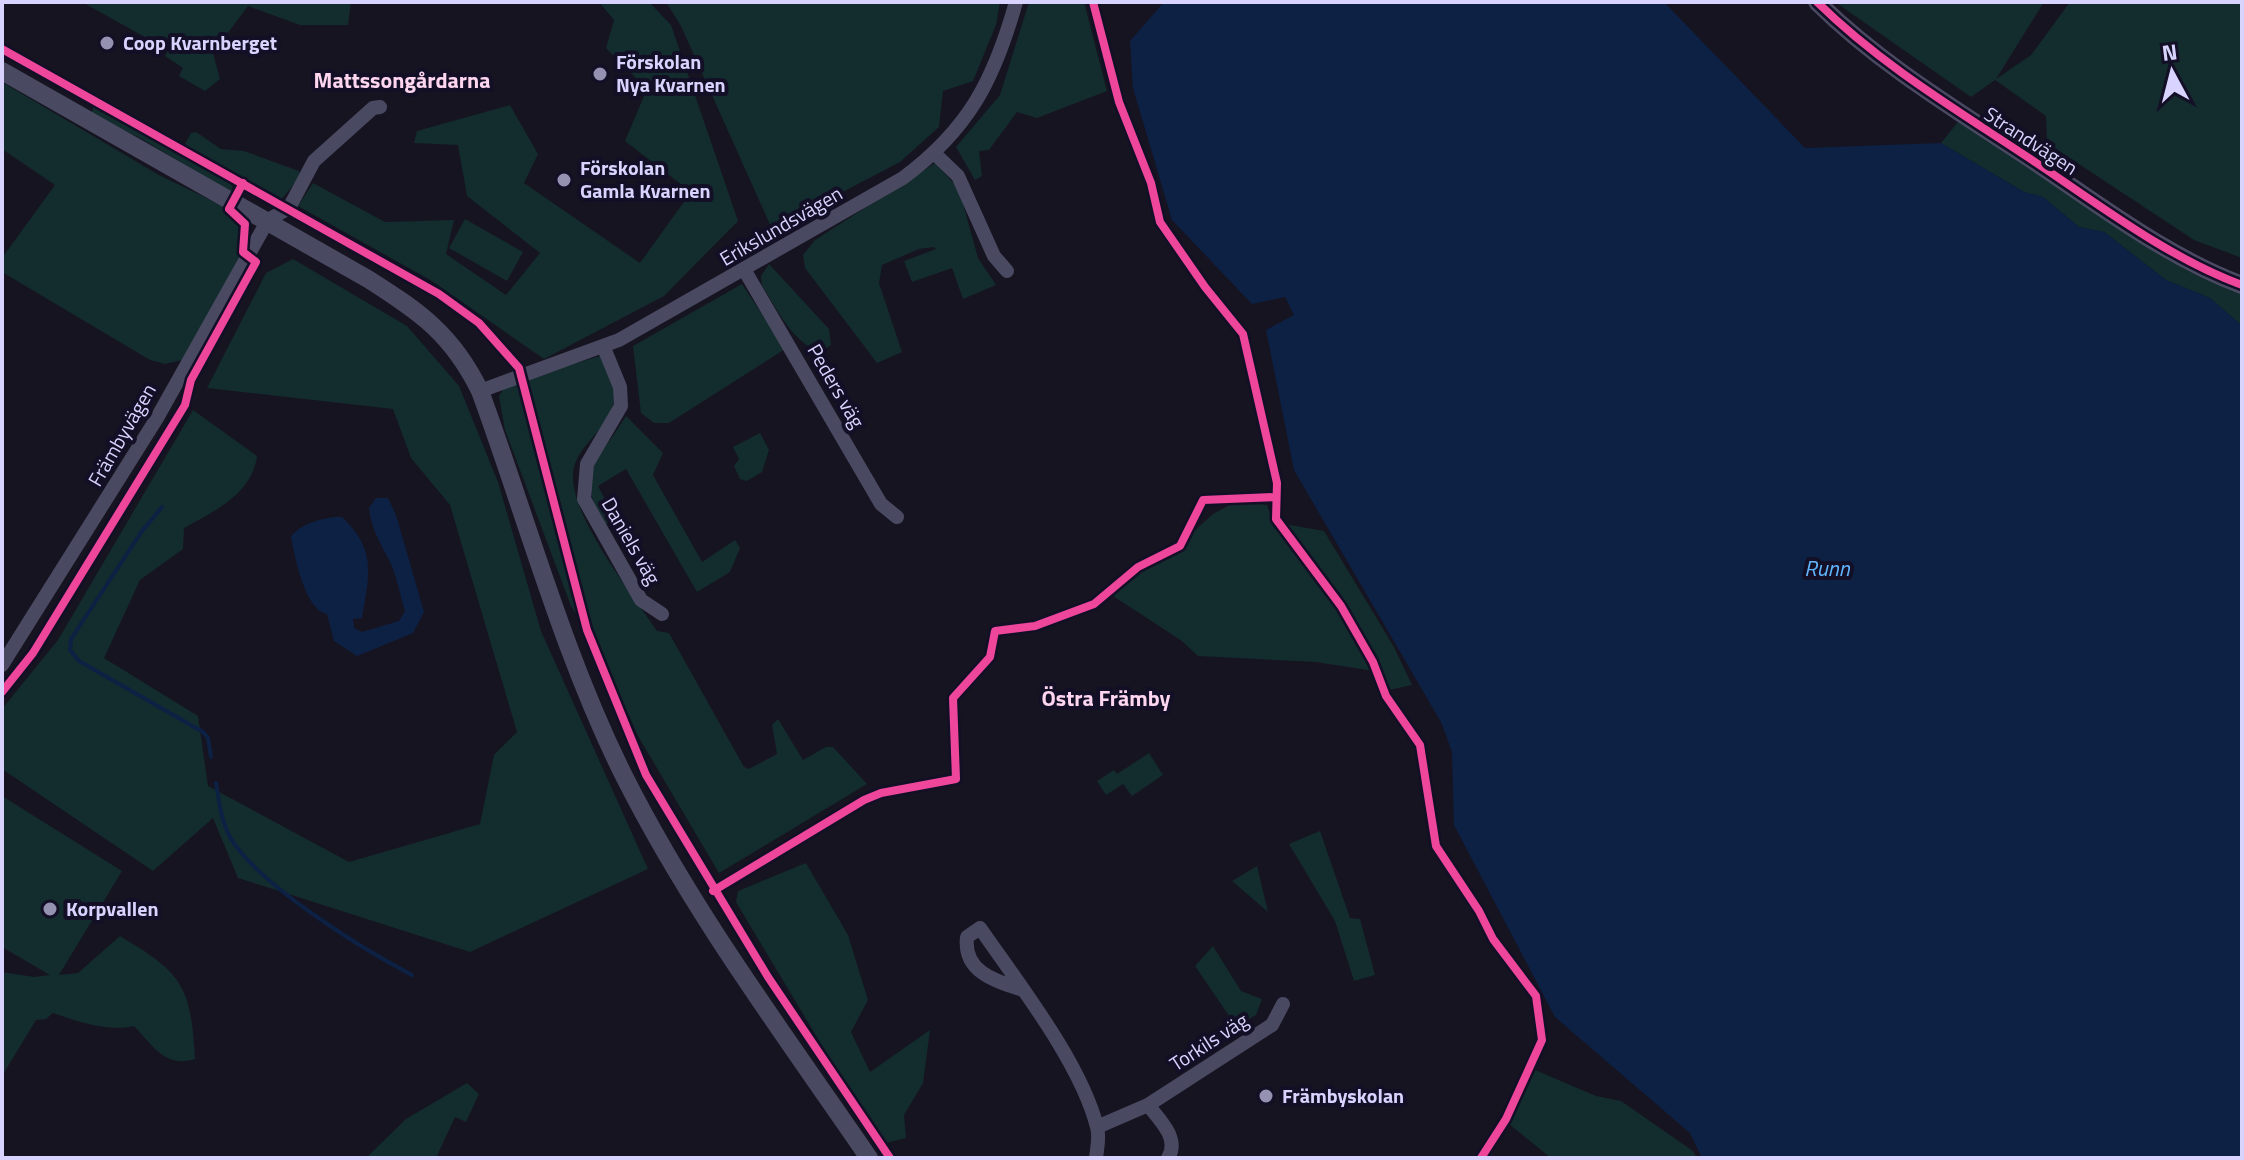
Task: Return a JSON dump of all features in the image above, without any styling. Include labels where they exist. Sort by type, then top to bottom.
[{"type":"street","name":"Erikslundsvägen","points":[[480,391],[604,348],[745,271],[903,178],[961,126],[979,101],[1006,38],[1016,2]]},
{"type":"street","name":"Strandvägen","points":[[1817,2],[1859,40],[1940,102],[2177,254],[2242,285]]},
{"type":"street","points":[[2,71],[268,220],[425,317],[456,348],[480,391],[580,673],[622,773],[693,899],[869,1158]]},
{"type":"street","name":"Främbyvägen","points":[[2,665],[150,431],[268,220],[289,208],[314,161],[373,108],[380,107]]},
{"type":"street","points":[[934,153],[958,176],[994,256],[1007,271]]},
{"type":"street","name":"Peders väg","points":[[745,271],[881,504],[897,517]]},
{"type":"street","name":"Daniels väg","points":[[604,348],[620,387],[621,406],[587,464],[584,499],[641,600],[662,614]]},
{"type":"street","points":[[1023,990],[984,974],[970,963],[966,950],[967,937],[980,928],[1023,990],[1080,1083],[1097,1127],[1096,1158]]},
{"type":"street","name":"Torkils väg","points":[[1097,1127],[1148,1105],[1272,1025],[1283,1004]]},
{"type":"street","points":[[1148,1105],[1170,1134],[1172,1142],[1168,1158]]},
{"type":"green space","points":[[82,2],[351,2],[348,25],[300,25],[248,6],[213,53],[220,79],[205,91],[179,76],[183,68],[165,56],[168,50]]},
{"type":"green space","points":[[599,2],[649,2],[671,25],[738,221],[664,296],[544,359],[432,281],[298,206],[313,183],[385,222],[454,220],[446,254],[506,295],[540,253],[467,196],[458,145],[414,143],[417,131],[510,105],[538,154],[524,183],[640,263],[691,192],[625,141],[647,89],[606,48],[614,20]]},
{"type":"green space","points":[[666,2],[1000,2],[996,25],[973,81],[943,91],[939,127],[900,162],[772,229],[681,26]]},
{"type":"green space","points":[[1029,2],[1084,2],[1107,91],[1037,118],[1017,112],[989,150],[979,151],[982,176],[975,180],[956,147],[1000,95]]},
{"type":"green space","points":[[1835,2],[2044,2],[1996,79],[2031,55],[2070,2],[2242,2],[2242,258],[2194,240],[2047,143],[2046,116],[1995,80],[1971,97]]},
{"type":"green space","points":[[2,82],[159,175],[229,209],[245,224],[244,252],[182,360],[165,364],[150,360],[2,272],[2,258],[55,185],[2,149]]},
{"type":"green space","points":[[95,105],[233,180],[232,193],[140,138],[90,115]]},
{"type":"green space","points":[[1958,122],[2242,293],[2242,326],[2210,298],[2166,280],[2104,232],[2079,227],[2043,197],[2024,192],[1941,143]]},
{"type":"green space","points":[[196,132],[221,149],[244,151],[299,171],[300,177],[280,201],[215,166],[185,144],[191,133]]},
{"type":"green space","points":[[935,163],[959,189],[978,258],[996,285],[963,299],[952,268],[912,282],[904,261],[936,249],[933,247],[919,249],[882,265],[879,283],[902,352],[877,363],[805,268],[803,255],[815,240]]},
{"type":"green space","points":[[465,219],[523,252],[507,281],[449,248]]},
{"type":"green space","points":[[293,259],[407,326],[459,386],[498,482],[541,631],[648,869],[470,952],[238,878],[213,818],[153,871],[2,769],[2,709],[58,640],[193,410],[257,456],[254,469],[248,481],[230,500],[184,528],[183,549],[140,580],[104,658],[198,716],[208,786],[349,862],[480,824],[494,755],[517,732],[450,505],[411,458],[393,409],[207,388],[266,273]]},
{"type":"green space","points":[[769,264],[829,329],[831,345],[822,351],[812,348],[787,325],[762,286],[761,276]]},
{"type":"green space","points":[[742,284],[785,349],[669,423],[654,423],[641,413],[633,346]]},
{"type":"green space","points":[[603,355],[613,386],[612,408],[601,428],[579,455],[573,476],[582,513],[606,556],[657,631],[669,633],[744,767],[749,769],[777,754],[772,725],[778,719],[803,760],[826,747],[833,747],[867,784],[719,873],[638,736],[600,650],[571,606],[505,430],[499,396],[507,384]]},
{"type":"green space","points":[[626,416],[663,453],[653,475],[702,562],[735,540],[740,548],[730,572],[697,592],[626,469],[598,486],[615,519],[604,525],[595,506],[590,478],[593,467]]},
{"type":"green space","points":[[760,433],[769,450],[762,472],[747,481],[740,479],[734,466],[739,459],[733,447]]},
{"type":"green space","points":[[1237,501],[1267,505],[1273,522],[1324,531],[1394,647],[1412,685],[1389,690],[1380,672],[1316,662],[1198,656],[1182,641],[1110,594],[1136,570],[1182,542],[1213,514]]},
{"type":"green space","points":[[1149,753],[1163,775],[1132,796],[1123,784],[1106,795],[1097,781],[1114,770],[1117,774]]},
{"type":"green space","points":[[2,796],[122,871],[59,975],[78,973],[120,936],[157,960],[179,984],[190,1014],[195,1059],[176,1061],[168,1058],[134,1026],[104,1027],[53,1013],[46,1019],[36,1020],[2,1076],[2,972],[34,977],[50,975],[2,947]]},
{"type":"green space","points":[[1320,831],[1350,918],[1360,919],[1375,975],[1354,981],[1335,921],[1289,844]]},
{"type":"green space","points":[[806,863],[848,935],[868,1000],[851,1032],[870,1072],[930,1030],[923,1083],[904,1115],[906,1138],[886,1143],[863,1114],[736,902],[738,891]]},
{"type":"green space","points":[[1257,866],[1268,912],[1232,881]]},
{"type":"green space","points":[[1213,946],[1241,991],[1262,999],[1256,1015],[1236,1026],[1195,966]]},
{"type":"green space","points":[[1535,1070],[1596,1096],[1621,1101],[1693,1151],[1697,1158],[1551,1158],[1509,1124]]},
{"type":"green space","points":[[467,1083],[479,1094],[466,1122],[455,1117],[436,1158],[366,1158],[406,1119]]},
{"type":"water","name":"Runn","points":[[1164,2],[1664,2],[1805,148],[1941,143],[2024,192],[2043,197],[2079,227],[2104,232],[2166,280],[2210,298],[2242,326],[2242,1158],[1702,1158],[1690,1133],[1555,1017],[1454,825],[1452,752],[1441,722],[1294,470],[1266,330],[1294,315],[1285,297],[1252,304],[1172,220],[1133,88],[1130,41]]},
{"type":"water","points":[[376,498],[388,498],[396,515],[424,612],[413,633],[357,656],[334,641],[327,614],[319,610],[307,593],[291,537],[300,528],[314,522],[342,517],[361,541],[368,564],[362,618],[353,619],[354,628],[362,632],[399,621],[405,611],[392,568],[370,516],[369,508]]},
{"type":"waterway","points":[[162,507],[142,531],[71,639],[70,650],[79,661],[203,732],[208,738],[211,757]]},
{"type":"waterway","points":[[216,783],[222,818],[230,837],[263,875],[340,933],[412,975]]},
{"type":"cycle path","points":[[1093,2],[1119,102],[1151,183],[1160,222],[1205,287],[1243,334],[1277,483],[1276,519],[1341,606],[1373,662],[1386,696],[1420,745],[1436,846],[1479,911],[1493,939],[1536,996],[1542,1040],[1506,1119],[1481,1158]]},
{"type":"cycle path","points":[[1817,2],[1896,68],[2111,214],[2188,261],[2242,285]]},
{"type":"cycle path","points":[[2,49],[439,294],[479,323],[519,368],[587,630],[646,775],[768,977],[890,1158]]},
{"type":"cycle path","points":[[2,692],[33,653],[185,405],[191,380],[256,262],[243,252],[245,224],[229,209],[243,183]]},
{"type":"cycle path","points":[[713,891],[864,800],[881,793],[956,779],[953,698],[990,657],[995,631],[1035,626],[1094,604],[1138,567],[1180,546],[1203,500],[1275,497]]},
{"type":"place","name":"Coop Kvarnberget","points":[[107,43]]},
{"type":"place","name":"Förskolan Nya Kvarnen","points":[[600,74]]},
{"type":"place","name":"Förskolan Gamla Kvarnen","points":[[564,180]]},
{"type":"place","name":"Korpvallen","points":[[50,909]]},
{"type":"place","name":"Främbyskolan","points":[[1266,1096]]},
{"type":"district","name":"Mattssongårdarna","points":[[402,80]]},
{"type":"district","name":"Östra Främby","points":[[1106,698]]}]
